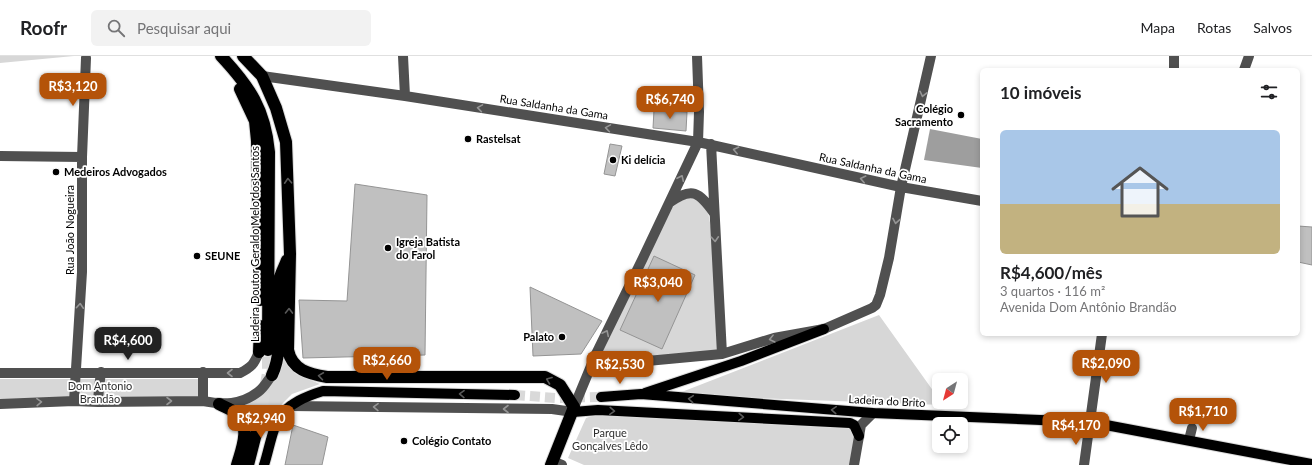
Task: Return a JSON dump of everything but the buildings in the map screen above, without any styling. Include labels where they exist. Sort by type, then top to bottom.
[{"type":"highway","points":[[216,56],[237,85],[254,121],[257,141],[260,324],[263,351]]},
{"type":"highway","name":"Ladeira Doutor Geraldo Melo dos Santos","points":[[221,56],[246,84],[259,108],[267,132],[269,152],[263,351]]},
{"type":"highway","points":[[243,56],[262,76],[276,108],[286,142],[290,254],[288,350],[289,356],[294,364],[302,370],[327,377],[545,377],[560,385],[574,409],[555,464]]},
{"type":"highway","points":[[272,375],[276,366],[278,351],[280,277],[290,254]]},
{"type":"highway","points":[[218,404],[235,412],[243,423],[245,433],[237,465]]},
{"type":"highway","points":[[248,465],[259,422]]},
{"type":"main road","points":[[641,394],[741,361],[824,329]]},
{"type":"main road","points":[[264,465],[278,419],[290,406],[303,397],[323,391],[516,395]]},
{"type":"main road","name":"Ladeira do Brito","points":[[601,397],[641,394],[853,412],[1090,426],[1189,440],[1312,464]]},
{"type":"main road","points":[[574,409],[850,423],[854,425],[859,436]]},
{"type":"street","points":[[403,56],[405,96]]},
{"type":"street","points":[[290,406],[574,409],[596,354],[698,142],[699,112],[696,56]]},
{"type":"street","points":[[596,354],[609,363],[615,364],[722,354],[774,338],[824,329],[872,308],[876,304],[880,295],[889,258],[901,187],[931,56]]},
{"type":"street","points":[[1174,56],[1174,68]]},
{"type":"street","points":[[1245,68],[1249,56]]},
{"type":"street","name":"Rua João Nogueira","points":[[74,401],[82,272],[82,157],[86,58]]},
{"type":"street","name":"Rua Saldanha da Gama","points":[[262,76],[405,96],[711,144],[901,187],[980,201]]},
{"type":"street","points":[[711,144],[722,354]]},
{"type":"street","points":[[0,156],[82,157]]},
{"type":"street","points":[[669,203],[677,197],[685,194],[698,194],[704,199],[714,213]]},
{"type":"street","points":[[1084,465],[1102,336]]},
{"type":"street","points":[[0,372],[240,373],[249,369],[263,351]]},
{"type":"street","points":[[98,402],[101,372]]},
{"type":"street","points":[[203,372],[203,401]]},
{"type":"street","points":[[0,404],[74,401],[203,401],[218,404],[241,402],[259,392],[272,375]]},
{"type":"street","points":[[853,412],[861,425]]},
{"type":"street","points":[[854,465],[861,425],[873,413]]},
{"type":"street","points":[[1189,440],[1192,428]]},
{"type":"green space","points":[[0,56],[74,56],[0,63]]},
{"type":"green space","points":[[688,197],[697,197],[708,212],[715,249],[719,353],[612,363],[601,353],[666,212]]},
{"type":"green space","points":[[879,315],[932,389],[932,405],[674,395]]},
{"type":"green space","points":[[284,358],[296,374],[320,384],[292,394],[265,426],[249,423],[233,406],[262,394],[276,379]]},
{"type":"green space","name":"Dom Antonio Brandão","points":[[0,379],[201,379],[197,406],[0,405]]},
{"type":"green space","name":"Parque Gonçalves Lêdo","points":[[601,413],[852,425],[861,435],[854,465],[584,465],[568,458],[586,418]]},
{"type":"shaded area","points":[[930,129],[980,139],[980,168],[924,160]]},
{"type":"tunnel","points":[[259,422],[268,373],[268,350]]},
{"type":"tunnel","points":[[515,395],[556,398],[601,397]]},
{"type":"place","name":"Colégio Sacramento","points":[[961,115]]},
{"type":"place","name":"Rastelsat","points":[[468,139]]},
{"type":"place","name":"Ki delícia","points":[[613,160]]},
{"type":"place","name":"Medeiros Advogados","points":[[56,172]]},
{"type":"place","name":"Igreja Batista do Farol","points":[[388,248]]},
{"type":"place","name":"SEUNE","points":[[197,256]]},
{"type":"place","name":"Palato","points":[[562,337]]},
{"type":"place","name":"Colégio Contato","points":[[404,441]]}]
